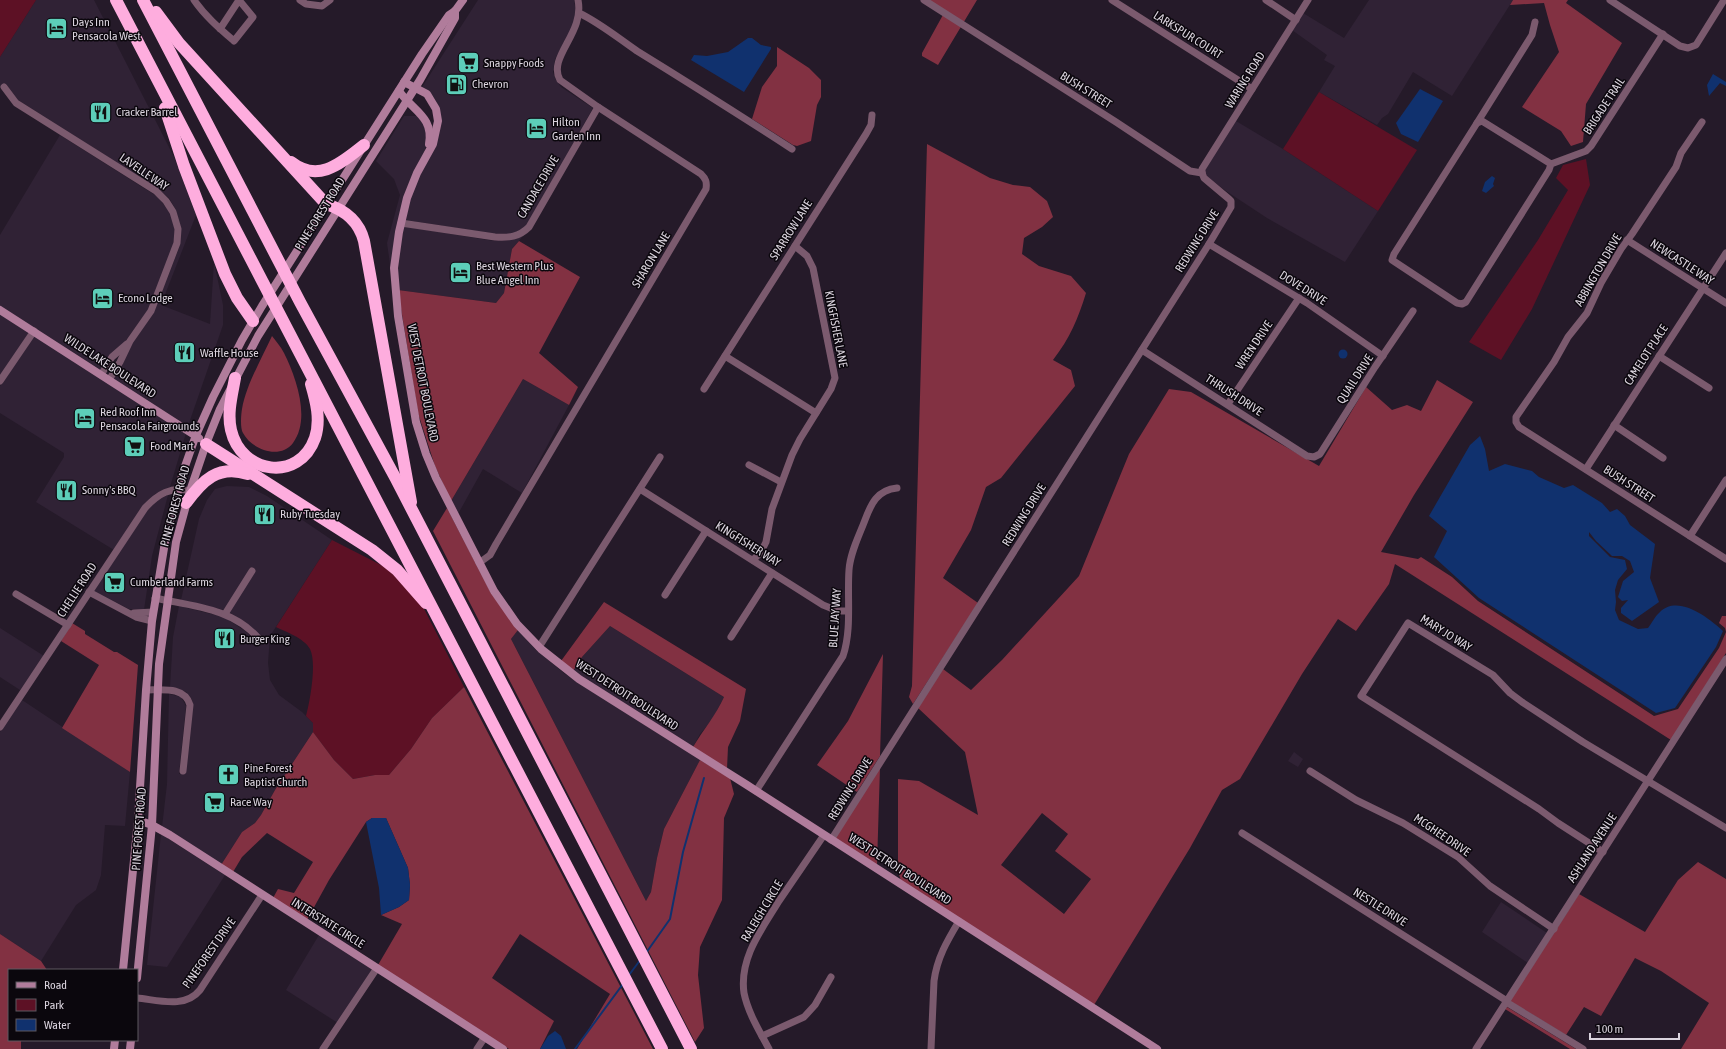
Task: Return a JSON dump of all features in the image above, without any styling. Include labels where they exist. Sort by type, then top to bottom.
[{"type":"highway","points":[[116,0],[285,326],[308,367],[438,616],[662,1049]]},
{"type":"highway","points":[[143,0],[300,302],[418,522],[691,1049]]},
{"type":"highway","points":[[147,0],[179,43],[326,204],[338,208],[355,221],[360,228],[364,241],[411,502],[418,522]]},
{"type":"highway","points":[[155,76],[184,166],[225,274],[237,298],[253,321]]},
{"type":"highway","points":[[276,150],[298,167],[308,170],[324,171],[342,162],[364,145]]},
{"type":"highway","points":[[235,378],[230,414],[231,431],[237,446],[244,456],[254,463],[269,468],[281,467],[292,464],[302,457],[308,451],[315,437],[318,422],[317,407],[308,367]]},
{"type":"highway","points":[[206,444],[380,556],[397,570],[438,616]]},
{"type":"highway","points":[[186,503],[206,480],[224,472],[240,471],[264,482]]},
{"type":"street","points":[[194,0],[204,14],[220,29],[234,41],[253,17],[239,0],[220,29]]},
{"type":"street","points":[[300,0],[306,4],[322,6],[330,0]]},
{"type":"street","name":"PINE FOREST ROAD","points":[[123,969],[138,820],[146,690],[153,612],[166,536],[178,488],[196,435],[222,378],[253,321],[398,91],[449,15],[455,11],[463,0]]},
{"type":"street","name":"SHARON LANE","points":[[479,563],[490,555],[706,189],[706,181],[701,174],[563,84],[557,76],[556,71],[558,61],[577,26],[579,13],[578,0]]},
{"type":"street","name":"BUSH STREET","points":[[924,0],[1116,122],[1190,171],[1202,173],[1204,178],[1231,201]]},
{"type":"street","name":"LARKSPUR COURT","points":[[1112,0],[1252,89]]},
{"type":"street","points":[[1266,0],[1296,20]]},
{"type":"street","name":"WARING ROAD","points":[[1202,173],[1202,169],[1308,0]]},
{"type":"street","points":[[1610,0],[1684,48],[1696,45],[1724,0]]},
{"type":"street","name":"PINE FOREST ROAD","points":[[138,969],[152,825],[159,664],[166,600],[177,536],[186,503],[206,444],[235,378],[258,336],[416,87],[447,34],[455,18],[455,11]]},
{"type":"street","points":[[579,13],[593,20],[635,49],[792,149]]},
{"type":"street","points":[[1477,123],[1482,121],[1550,167],[1466,302],[1462,304],[1457,303],[1392,260],[1394,254],[1532,35],[1535,22]]},
{"type":"street","name":"BRIGADE TRAIL","points":[[1550,167],[1586,151],[1591,146],[1663,34]]},
{"type":"street","name":"WEST DETROIT BOULEVARD","points":[[404,82],[427,94],[437,113],[438,121],[433,144],[428,151],[412,186],[401,223],[394,268],[396,296],[416,422],[426,454],[436,478],[479,563],[507,611],[539,647],[579,679],[1157,1049]]},
{"type":"street","name":"LAVELLE WAY","points":[[4,87],[16,103],[156,191],[166,200],[173,212],[178,230],[176,247],[151,311],[130,341],[109,380]]},
{"type":"street","name":"WEST DETROIT BOULEVARD","points":[[398,91],[426,120],[429,126],[430,135],[428,151]]},
{"type":"street","name":"CANDACE DRIVE","points":[[401,223],[495,237],[508,238],[518,236],[529,227],[598,107]]},
{"type":"street","points":[[394,120],[403,113],[419,113]]},
{"type":"street","name":"SPARROW LANE","points":[[704,389],[866,134],[871,125],[872,115]]},
{"type":"street","name":"ABBINGTON DRIVE","points":[[1519,428],[1516,422],[1516,416],[1554,362],[1568,337],[1587,313],[1601,282],[1676,167],[1681,153],[1702,122]]},
{"type":"street","name":"REDWING DRIVE","points":[[828,838],[1142,350],[1209,244],[1231,207],[1231,201]]},
{"type":"street","name":"NEWCASTLE WAY","points":[[1627,240],[1726,303]]},
{"type":"street","name":"DOVE DRIVE","points":[[1209,244],[1299,298],[1383,356]]},
{"type":"street","name":"KINGFISHER LANE","points":[[753,560],[761,552],[766,542],[772,509],[792,455],[831,389],[835,373],[813,268],[807,256],[795,246]]},
{"type":"street","name":"CAMELOT PLACE","points":[[1586,469],[1726,253]]},
{"type":"street","name":"WREN DRIVE","points":[[1228,404],[1299,298]]},
{"type":"street","name":"WILDE LAKE BOULEVARD","points":[[0,310],[196,435],[206,444]]},
{"type":"street","name":"QUAIL DRIVE","points":[[1314,457],[1320,454],[1414,311]]},
{"type":"street","points":[[0,381],[34,331]]},
{"type":"street","name":"LAVELLE WAY","points":[[101,375],[112,357],[130,341]]},
{"type":"street","name":"THRUSH DRIVE","points":[[1142,350],[1307,456],[1314,457]]},
{"type":"street","points":[[725,356],[816,413]]},
{"type":"street","points":[[1659,356],[1709,388]]},
{"type":"street","points":[[1614,425],[1663,458]]},
{"type":"street","name":"BUSH STREET","points":[[1519,428],[1726,559]]},
{"type":"street","points":[[539,647],[660,457]]},
{"type":"street","points":[[749,465],[781,482]]},
{"type":"street","points":[[1690,536],[1726,480]]},
{"type":"street","points":[[178,488],[190,491]]},
{"type":"street","name":"CHELLIE ROAD","points":[[0,727],[145,508],[157,497],[178,488]]},
{"type":"street","name":"BLUE JAY WAY","points":[[756,792],[842,656],[847,640],[849,570],[851,558],[871,504],[882,492],[897,488]]},
{"type":"street","name":"KINGFISHER WAY","points":[[640,489],[823,605],[838,611],[848,611]]},
{"type":"street","points":[[665,595],[706,531]]},
{"type":"street","points":[[225,614],[252,571]]},
{"type":"street","points":[[731,637],[772,573]]},
{"type":"street","points":[[89,592],[136,617],[152,621]]},
{"type":"street","points":[[16,594],[68,625]]},
{"type":"street","points":[[155,598],[225,614],[247,628],[259,639]]},
{"type":"street","points":[[128,612],[139,614],[153,612]]},
{"type":"street","name":"MARY JO WAY","points":[[1603,852],[1558,823],[1539,808],[1361,696],[1408,622],[1493,675],[1510,693],[1522,702],[1726,828]]},
{"type":"street","name":"ASHLAND AVENUE","points":[[1476,1049],[1726,659]]},
{"type":"street","points":[[146,690],[178,692],[183,694],[190,705],[182,771]]},
{"type":"street","name":"MCGHEE DRIVE","points":[[1310,771],[1356,800],[1403,822],[1458,857],[1490,886],[1554,929]]},
{"type":"street","name":"INTERSTATE CIRCLE","points":[[138,820],[152,825],[503,1049]]},
{"type":"street","name":"NESTLE DRIVE","points":[[1242,833],[1583,1049]]},
{"type":"street","name":"RALEIGH CIRCLE","points":[[769,1049],[747,1005],[744,994],[743,981],[746,962],[758,934],[828,838]]},
{"type":"street","name":"PINEFOREST DRIVE","points":[[138,998],[177,1002],[192,998],[200,990],[262,895]]},
{"type":"street","points":[[931,1049],[935,970],[944,946],[959,922]]},
{"type":"street","points":[[323,1049],[377,968]]},
{"type":"street","points":[[762,1036],[804,1017],[815,1005],[831,977]]},
{"type":"street","points":[[477,1049],[485,1037]]},
{"type":"shaded area","points":[[36,0],[94,0],[174,157],[196,215],[161,305],[210,324],[214,262],[223,305],[223,325],[188,426],[113,379],[123,364],[130,346],[154,312],[179,248],[181,229],[176,210],[169,198],[158,189],[18,100],[5,83],[0,86],[0,57]]},
{"type":"shaded area","points":[[478,0],[574,0],[576,12],[574,25],[555,59],[553,72],[561,87],[593,108],[527,225],[513,234],[496,234],[405,220],[410,199],[420,174],[436,145],[441,122],[435,99],[430,92],[422,87]]},
{"type":"shaded area","points":[[924,0],[977,0],[938,65],[922,56],[922,53],[944,13]]},
{"type":"shaded area","points":[[1369,0],[1513,0],[1452,96],[1413,72],[1388,114],[1382,118],[1377,125],[1319,92],[1335,66],[1324,60],[1327,55],[1292,30],[1303,13],[1344,38]]},
{"type":"shaded area","points":[[1513,0],[1568,0],[1566,3],[1622,43],[1586,104],[1583,142],[1571,146],[1561,131],[1522,107],[1559,52],[1544,3],[1510,5]]},
{"type":"shaded area","points":[[777,47],[809,68],[821,80],[821,97],[817,105],[811,141],[797,146],[793,145],[752,119],[762,87],[777,66]]},
{"type":"shaded area","points":[[404,116],[417,116],[426,127],[427,142],[425,150],[414,172],[391,271],[387,243],[400,195],[394,179],[376,161]]},
{"type":"shaded area","points":[[1236,121],[1283,149],[1378,211],[1345,262],[1267,218],[1206,176],[1205,170]]},
{"type":"shaded area","points":[[60,135],[158,197],[171,214],[175,230],[174,243],[148,310],[127,339],[101,370],[0,306],[0,235]]},
{"type":"shaded area","points":[[927,144],[990,178],[1013,185],[1030,187],[1047,201],[1053,217],[1042,227],[1024,238],[1022,254],[1039,266],[1071,276],[1086,293],[1073,328],[1053,360],[1071,370],[1075,386],[1001,478],[986,487],[971,530],[943,578],[978,603],[913,704],[909,697],[912,686]]},
{"type":"shaded area","points":[[403,226],[494,241],[513,240],[523,236],[512,249],[504,293],[496,303],[398,290],[397,267]]},
{"type":"shaded area","points":[[519,241],[580,277],[539,353],[578,387],[569,405],[523,379],[451,501],[435,466],[418,413],[398,290],[496,303],[504,293],[512,249]]},
{"type":"shaded area","points":[[0,314],[29,333],[0,376]]},
{"type":"shaded area","points":[[34,336],[186,433],[170,487],[155,494],[143,506],[114,550],[36,502],[64,457],[64,453],[0,413],[0,386]]},
{"type":"shaded area","points":[[272,336],[283,351],[289,363],[297,386],[301,410],[301,422],[293,443],[281,451],[274,452],[266,451],[253,444],[247,439],[241,428],[242,409],[247,391]]},
{"type":"shaded area","points":[[523,379],[569,405],[522,493],[483,469],[458,514],[451,501]]},
{"type":"shaded area","points":[[1437,380],[1473,402],[1414,495],[1381,552],[1418,559],[1421,557],[1452,577],[1478,601],[1654,716],[1678,709],[1719,648],[1726,632],[1726,653],[1671,740],[1395,564],[1389,584],[1356,631],[1338,619],[1302,674],[1240,779],[1222,790],[1190,848],[1094,1005],[901,881],[898,871],[898,779],[919,781],[978,815],[965,752],[918,708],[943,669],[971,690],[1002,660],[1079,576],[1129,454],[1169,389],[1191,392],[1319,466],[1366,387],[1392,410],[1407,405],[1421,411]],"holes":[[[1042,813],[1068,834],[1055,851],[1091,879],[1064,914],[1001,865]]]},
{"type":"shaded area","points":[[227,486],[249,487],[267,496],[332,540],[270,636],[268,663],[270,680],[279,695],[302,712],[313,723],[313,732],[275,790],[261,815],[255,823],[242,832],[221,865],[162,827],[167,784],[169,694],[181,697],[186,706],[179,774],[185,774],[193,704],[191,698],[186,692],[170,687],[173,637],[179,606],[224,617],[245,631],[259,643],[263,639],[249,625],[229,612],[256,570],[252,567],[224,610],[181,600],[199,519],[207,500],[215,489]]},
{"type":"shaded area","points":[[168,495],[152,556],[144,610],[129,609],[94,591],[147,510],[158,500]]},
{"type":"shaded area","points":[[447,508],[491,593],[518,630],[511,639],[646,901],[651,892],[664,829],[700,760],[730,778],[734,794],[724,818],[722,900],[700,947],[698,975],[704,1028],[695,1042],[433,531]]},
{"type":"shaded area","points":[[604,602],[746,689],[740,721],[728,747],[727,769],[693,747],[724,697],[610,626],[582,657],[573,671],[561,661]]},
{"type":"shaded area","points":[[1722,616],[1726,616],[1726,632],[1725,628],[1719,623]]},
{"type":"shaded area","points":[[72,623],[85,631],[85,634],[138,665],[130,772],[62,728],[99,665],[61,641]]},
{"type":"shaded area","points":[[610,626],[724,697],[712,720],[700,734],[693,747],[573,671],[582,657]]},
{"type":"shaded area","points":[[0,628],[44,656],[20,690],[0,677]]},
{"type":"shaded area","points":[[518,630],[535,649],[565,674],[700,760],[664,829],[651,892],[646,901],[511,639]]},
{"type":"shaded area","points":[[883,654],[880,756],[857,792],[817,765],[848,721]]},
{"type":"shaded area","points":[[464,687],[653,1049],[577,1049],[610,994],[520,934],[492,978],[554,1021],[540,1049],[509,1049],[378,965],[402,924],[381,915],[399,907],[409,900],[410,885],[408,868],[386,818],[372,818],[366,822],[329,880],[307,920],[273,898],[278,889],[294,893],[313,862],[267,833],[242,857],[233,872],[221,865],[242,832],[255,823],[261,815],[275,790],[313,732],[334,760],[353,779],[375,775],[389,775],[411,749],[432,718]]},
{"type":"shaded area","points":[[22,700],[130,772],[125,826],[105,825],[101,875],[96,890],[76,905],[41,961],[0,934],[0,732]]},
{"type":"shaded area","points":[[1294,752],[1303,759],[1298,767],[1288,761]]},
{"type":"shaded area","points":[[880,767],[877,865],[835,838]]},
{"type":"shaded area","points":[[161,834],[225,875],[167,967],[147,965]]},
{"type":"shaded area","points":[[1698,862],[1726,879],[1726,1049],[1681,1049],[1709,1003],[1661,971],[1635,958],[1601,1016],[1584,1007],[1566,1035],[1510,1001],[1579,894],[1645,932],[1678,880]]},
{"type":"shaded area","points":[[1501,902],[1547,933],[1528,963],[1482,932]]},
{"type":"shaded area","points":[[0,934],[41,961],[46,969],[8,969],[8,1041],[21,1041],[21,1049],[0,1049]]},
{"type":"shaded area","points":[[319,935],[373,970],[338,1023],[286,990]]},
{"type":"shaded area","points":[[1507,1007],[1576,1049],[1570,1049],[1505,1009]]},
{"type":"green space","points":[[0,0],[36,0],[0,57]]},
{"type":"green space","points":[[1319,92],[1417,150],[1378,211],[1283,149]]},
{"type":"green space","points":[[1586,159],[1590,185],[1532,309],[1501,360],[1469,342],[1538,240],[1568,190],[1556,178],[1563,165]]},
{"type":"green space","points":[[332,540],[385,567],[420,601],[464,687],[432,718],[411,749],[389,775],[375,775],[353,779],[334,760],[313,732],[313,723],[306,716],[313,672],[312,655],[310,649],[304,642],[290,633],[276,627]]},
{"type":"water","points":[[748,38],[752,38],[761,45],[771,47],[771,49],[744,92],[691,60],[694,55],[707,56],[728,52]]},
{"type":"water","points":[[1713,74],[1726,82],[1726,86],[1720,83],[1709,96],[1707,85]]},
{"type":"water","points":[[1420,89],[1443,101],[1418,142],[1401,134],[1396,123]]},
{"type":"water","points":[[1492,176],[1495,178],[1493,184],[1494,186],[1486,193],[1482,191],[1485,182]]},
{"type":"water","points":[[1343,349],[1348,354],[1343,359],[1338,354]]},
{"type":"water","points":[[1480,436],[1485,449],[1489,471],[1505,464],[1532,471],[1539,477],[1564,488],[1573,485],[1602,503],[1610,512],[1617,509],[1625,516],[1630,525],[1655,544],[1650,578],[1659,602],[1632,621],[1621,613],[1621,608],[1628,600],[1622,601],[1618,597],[1623,581],[1634,572],[1630,561],[1622,556],[1612,556],[1589,532],[1589,536],[1610,557],[1625,560],[1627,569],[1618,580],[1615,590],[1615,610],[1619,620],[1638,629],[1648,628],[1660,612],[1667,607],[1675,606],[1693,610],[1710,620],[1723,631],[1716,647],[1675,708],[1656,713],[1479,598],[1434,557],[1447,531],[1429,516],[1470,445]]},
{"type":"water","points":[[372,818],[386,818],[408,868],[410,885],[409,900],[399,907],[381,915],[379,888],[366,822]]},
{"type":"water","points":[[555,1031],[561,1036],[566,1049],[540,1049],[548,1036]]},
{"type":"waterway","points":[[646,953],[670,919],[683,852],[704,778]]},
{"type":"waterway","points":[[629,975],[641,959]]},
{"type":"waterway","points":[[575,1049],[623,984]]},
{"type":"place","name":"Days Inn Pensacola West","points":[[57,29]]},
{"type":"place","name":"Snappy Foods","points":[[468,63]]},
{"type":"place","name":"Chevron","points":[[456,84]]},
{"type":"place","name":"Cracker Barrel","points":[[100,112]]},
{"type":"place","name":"Hilton Garden Inn","points":[[537,129]]},
{"type":"place","name":"Best Western Plus Blue Angel Inn","points":[[461,273]]},
{"type":"place","name":"Econo Lodge","points":[[103,298]]},
{"type":"place","name":"Waffle House","points":[[184,353]]},
{"type":"place","name":"Red Roof Inn Pensacola Fairgrounds","points":[[85,419]]},
{"type":"place","name":"Food Mart","points":[[135,446]]},
{"type":"place","name":"Sonny's BBQ","points":[[66,490]]},
{"type":"place","name":"Ruby Tuesday","points":[[264,514]]},
{"type":"place","name":"Cumberland Farms","points":[[114,582]]},
{"type":"place","name":"Burger King","points":[[225,639]]},
{"type":"place","name":"Pine Forest Baptist Church","points":[[229,775]]},
{"type":"place","name":"Race Way","points":[[214,802]]}]
